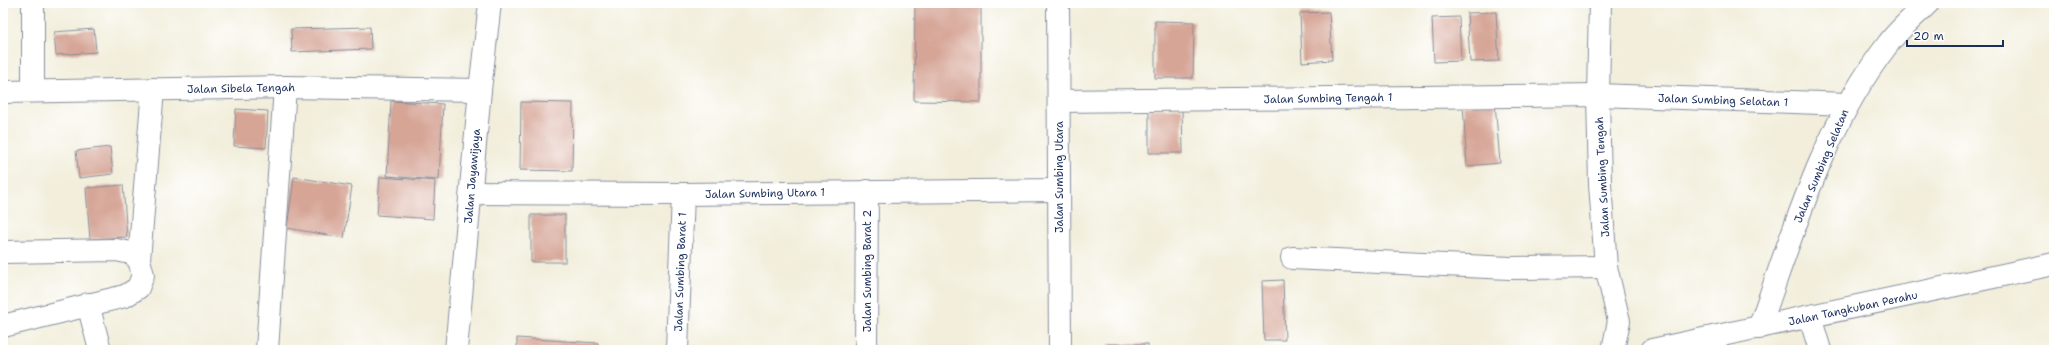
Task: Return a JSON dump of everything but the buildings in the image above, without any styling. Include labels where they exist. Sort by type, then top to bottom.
[{"type":"street","points":[[33,3],[33,91]]},
{"type":"street","name":"Jalan Jayawijaya","points":[[456,350],[480,90],[490,3]]},
{"type":"street","name":"Jalan Sumbing Utara","points":[[1058,3],[1060,350]]},
{"type":"street","name":"Jalan Sumbing Tengah","points":[[1600,3],[1598,95],[1600,184],[1606,267],[1619,321],[1613,350]]},
{"type":"street","name":"Jalan Sumbing Selatan","points":[[1759,328],[1804,198],[1847,104],[1889,43],[1928,3]]},
{"type":"street","points":[[266,350],[285,87]]},
{"type":"street","name":"Jalan Sibela Tengah","points":[[3,92],[285,87],[480,90]]},
{"type":"street","points":[[3,326],[125,296],[138,288],[143,275],[139,260],[153,89]]},
{"type":"street","name":"Jalan Sumbing Tengah 1","points":[[1058,101],[1598,95]]},
{"type":"street","name":"Jalan Sumbing Selatan 1","points":[[1598,95],[1847,104]]},
{"type":"street","name":"Jalan Sumbing Utara 1","points":[[471,193],[683,194],[1059,190]]},
{"type":"street","name":"Jalan Sumbing Barat 2","points":[[866,350],[868,191]]},
{"type":"street","name":"Jalan Sumbing Barat 1","points":[[677,350],[683,194]]},
{"type":"street","points":[[3,252],[116,250],[131,253],[139,260]]},
{"type":"street","points":[[1292,258],[1510,268],[1606,267]]},
{"type":"street","name":"Jalan Tangkuban Perahu","points":[[1652,350],[2054,264]]},
{"type":"street","points":[[88,304],[100,350]]},
{"type":"street","points":[[1810,317],[1820,350]]}]
